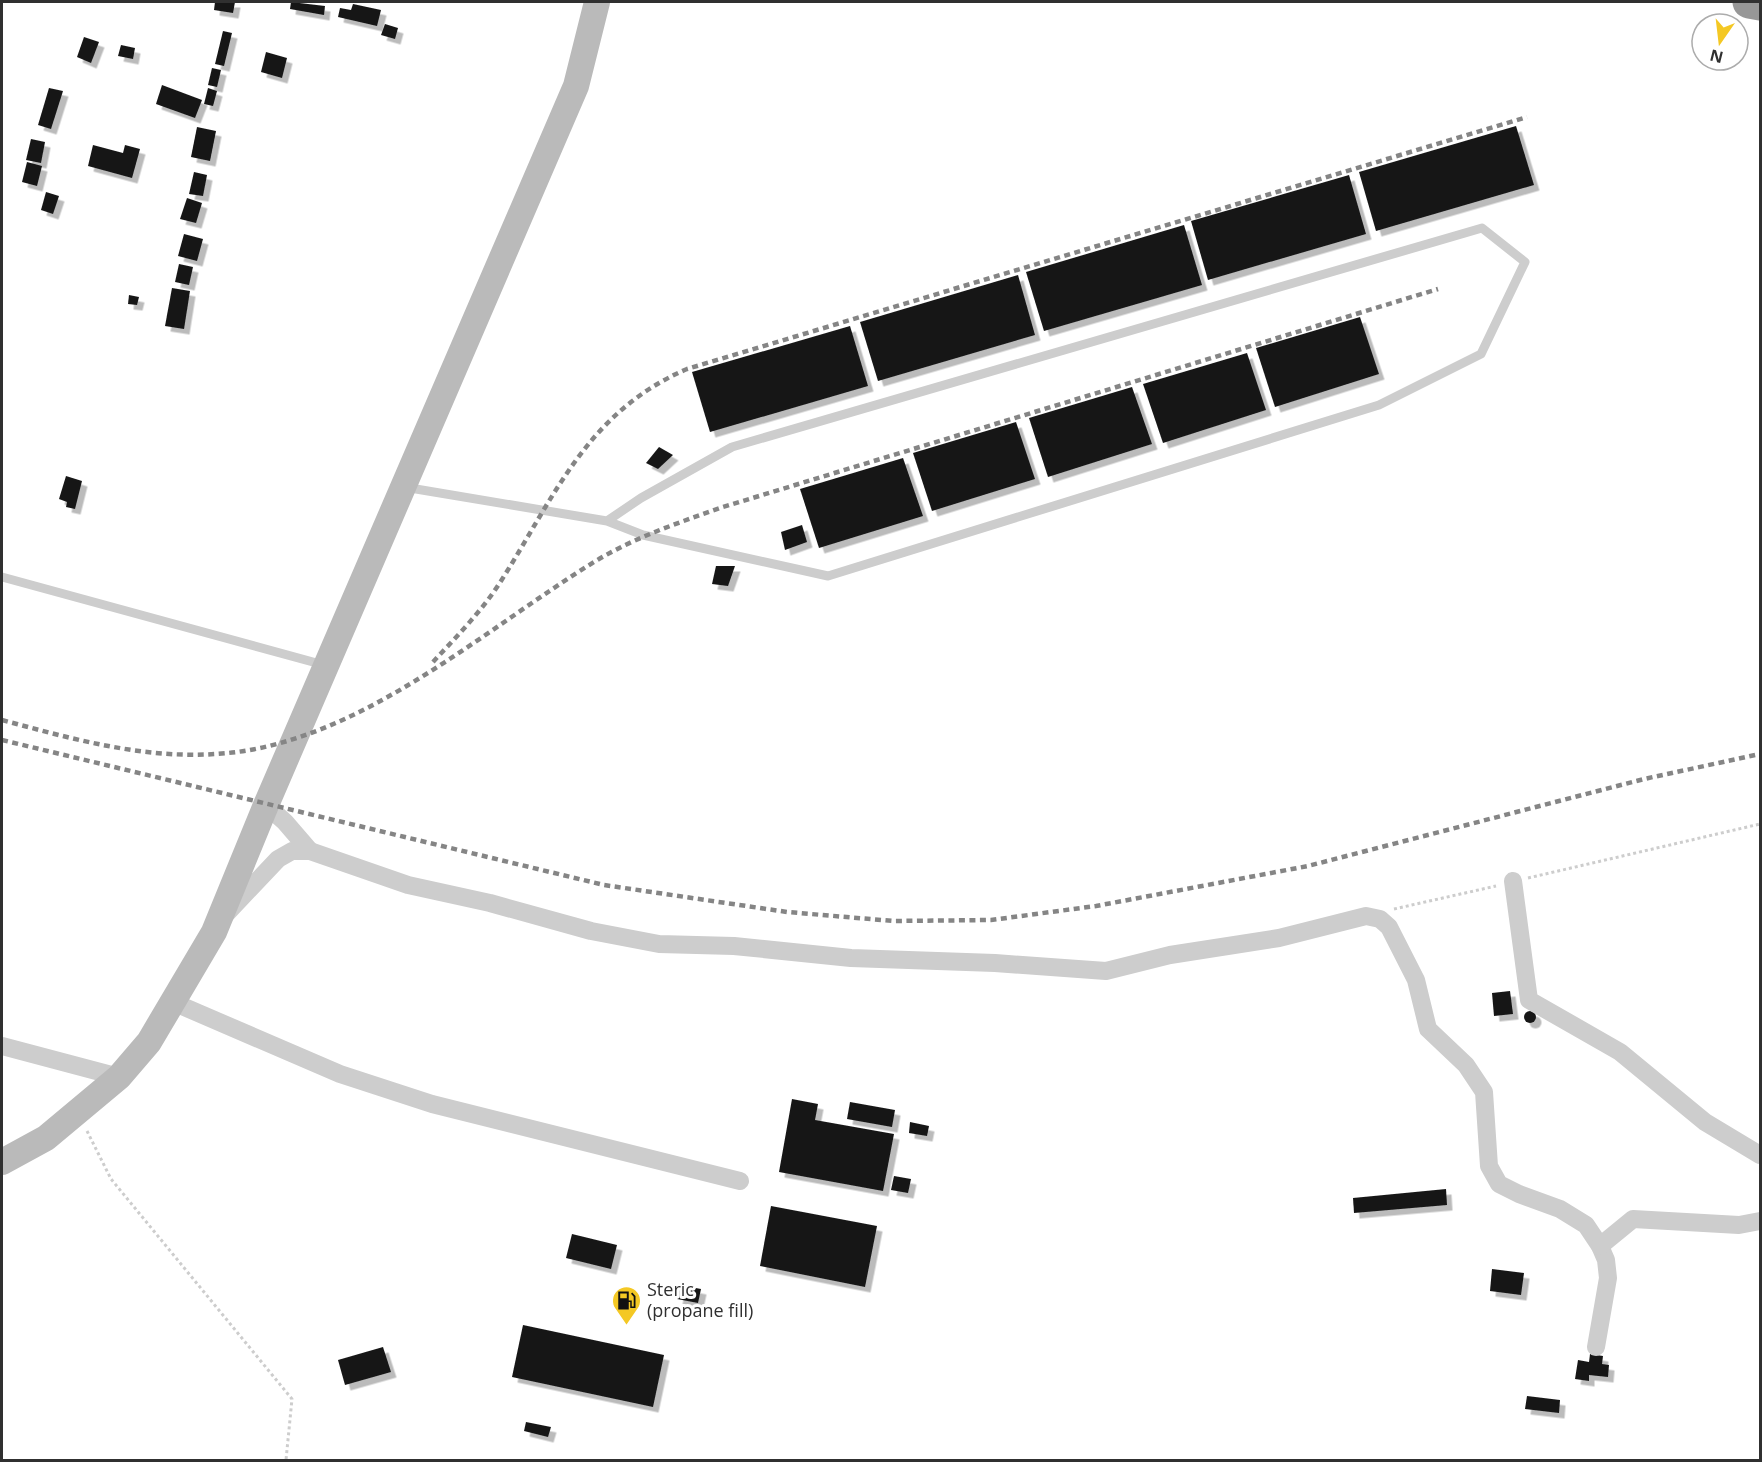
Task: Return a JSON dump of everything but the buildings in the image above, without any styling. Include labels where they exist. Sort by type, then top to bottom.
[{"type":"highway","points":[[1749,2],[1761,4]]},
{"type":"main road","points":[[2,1162],[46,1138],[119,1077],[149,1042],[175,1003],[220,920],[266,805],[576,86],[597,2]]},
{"type":"street","points":[[266,805],[285,822],[310,851]]},
{"type":"street","points":[[220,920],[278,860],[292,851],[310,851],[408,885],[490,903],[591,931],[659,944],[734,946],[851,958],[995,963],[1076,971],[1106,971],[1170,956],[1279,938],[1366,916],[1380,919],[1389,927],[1416,980],[1428,1029],[1466,1065],[1484,1092],[1489,1166],[1499,1184],[1560,1209],[1586,1225],[1600,1246],[1606,1260],[1608,1278],[1596,1347]]},
{"type":"street","points":[[1513,882],[1529,1000],[1620,1052],[1705,1122],[1761,1155]]},
{"type":"street","points":[[175,1003],[340,1074],[432,1104],[740,1181]]},
{"type":"street","points":[[2,1046],[119,1077]]},
{"type":"street","points":[[1600,1246],[1633,1219],[1739,1225],[1761,1221]]},
{"type":"lane","points":[[402,487],[607,521],[643,535],[828,576],[1379,405],[1481,354],[1525,262],[1482,228],[732,447],[641,498],[607,521]]},
{"type":"lane","points":[[2,577],[326,666]]},
{"type":"path","points":[[1366,916],[1761,824]]},
{"type":"path","points":[[78,1112],[111,1179],[292,1399],[286,1461]]},
{"type":"railway","points":[[433,662],[494,592],[557,488],[598,433],[623,408],[653,387],[687,369],[1527,117]]},
{"type":"railway","points":[[2,720],[114,747],[170,754],[228,753],[277,744],[326,727],[373,705],[465,649],[594,562],[657,531],[723,507],[1438,289]]},
{"type":"railway","points":[[2,740],[604,885],[787,912],[894,921],[991,920],[1096,906],[1308,866],[1644,779],[1760,754]]},
{"type":"place","name":"Steric (propane fill)","points":[[626,1326]]}]
